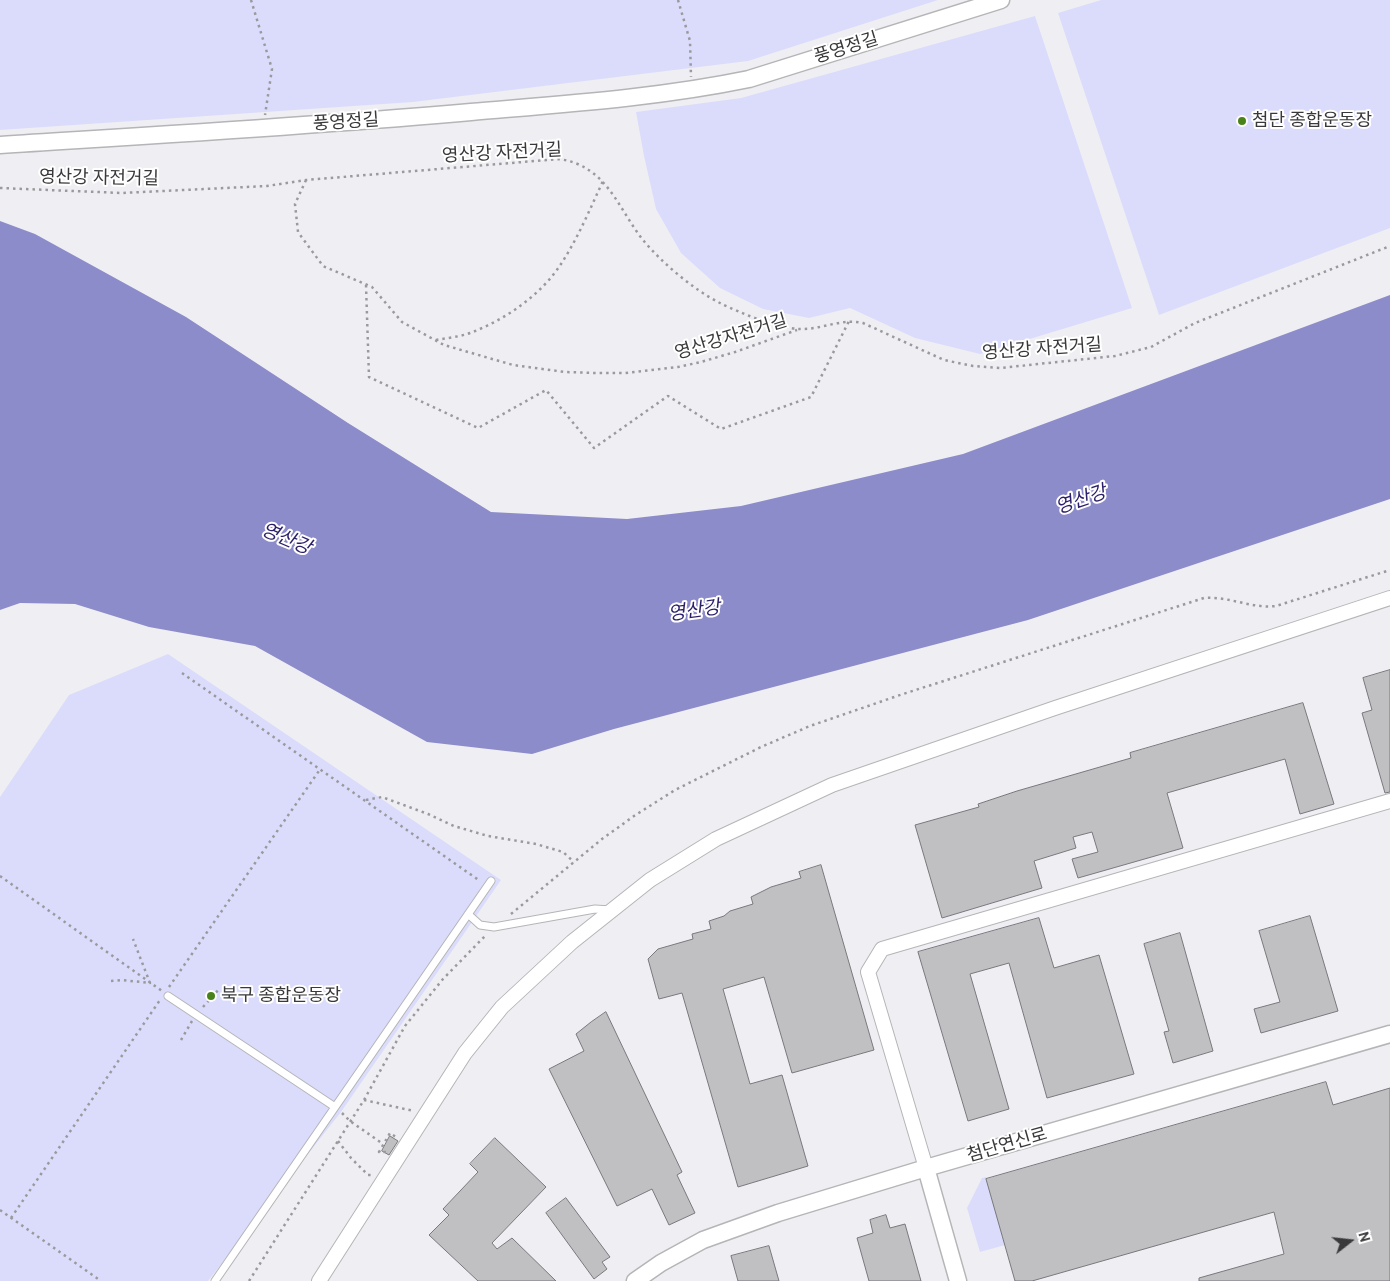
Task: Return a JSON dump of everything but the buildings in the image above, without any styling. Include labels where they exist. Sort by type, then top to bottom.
[{"type":"street","name":"풍영정길","points":[[0,145],[367,121],[633,98],[690,90],[749,79],[1001,0]]},
{"type":"street","points":[[319,1281],[465,1053],[502,1007],[572,942],[650,880],[716,839],[832,785],[1055,708],[1390,598]]},
{"type":"street","points":[[958,1281],[868,972],[882,949],[1390,801]]},
{"type":"street","name":"첨단연신로","points":[[635,1281],[660,1264],[703,1240],[778,1213],[926,1168],[1390,1034]]},
{"type":"lane","points":[[215,1281],[489,883]]},
{"type":"lane","points":[[468,914],[480,925],[494,927],[595,909],[611,910]]},
{"type":"lane","points":[[168,996],[335,1107]]},
{"type":"path","points":[[251,0],[272,69],[263,128]]},
{"type":"path","points":[[678,0],[690,42],[690,90]]},
{"type":"path","name":"영산강 자전거길","points":[[0,188],[122,193],[267,186],[306,180],[559,160],[571,161],[593,172],[603,181],[644,241],[665,263],[692,285],[718,302],[749,316],[799,329],[849,321],[863,323],[944,360],[973,366],[1000,368],[1115,356],[1151,347],[1195,323],[1390,246]]},
{"type":"path","name":"영산강자전거길","points":[[306,180],[295,204],[298,232],[323,266],[372,288],[402,322],[436,340],[512,365],[565,372],[625,373],[678,367],[702,362],[799,329]]},
{"type":"path","points":[[436,340],[477,330],[500,319],[534,294],[550,279],[575,241],[603,181]]},
{"type":"path","points":[[366,285],[369,377],[478,428],[546,390],[594,448],[668,396],[721,428],[811,397],[849,321]]},
{"type":"path","points":[[182,673],[489,883]]},
{"type":"path","points":[[366,800],[382,797],[454,826],[488,836],[536,844],[563,852],[574,862]]},
{"type":"path","points":[[0,876],[168,996]]},
{"type":"path","points":[[133,939],[150,983]]},
{"type":"path","points":[[111,981],[122,980],[150,983]]},
{"type":"path","points":[[364,1100],[426,1114]]},
{"type":"path","points":[[350,1121],[383,1144]]},
{"type":"path","points":[[338,1141],[368,1175]]},
{"type":"path","points":[[0,1210],[101,1281]]},
{"type":"shaded area","points":[[0,0],[938,0],[748,61],[413,102],[0,130]]},
{"type":"shaded area","name":"첨단 종합운동장","points":[[1101,0],[1390,0],[1390,228],[1159,315],[1058,13]]},
{"type":"shaded area","points":[[1035,16],[1132,308],[980,354],[915,338],[850,308],[809,318],[763,309],[720,288],[681,253],[656,209],[636,112],[741,98]]},
{"type":"shaded area","name":"북구 종합운동장","points":[[168,654],[501,880],[341,1112],[208,1281],[0,1281],[0,797],[69,695]]},
{"type":"shaded area","points":[[986,1177],[1005,1245],[980,1252],[967,1208],[982,1178]]},
{"type":"water","name":"영산강","points":[[0,221],[35,234],[186,317],[348,423],[491,512],[627,519],[741,506],[963,454],[1390,295],[1390,499],[1028,620],[614,729],[532,754],[427,742],[255,646],[149,627],[75,604],[20,603],[0,610]]},
{"type":"place","name":"첨단 종합운동장","points":[[1242,121]]},
{"type":"place","name":"북구 종합운동장","points":[[211,996]]}]
